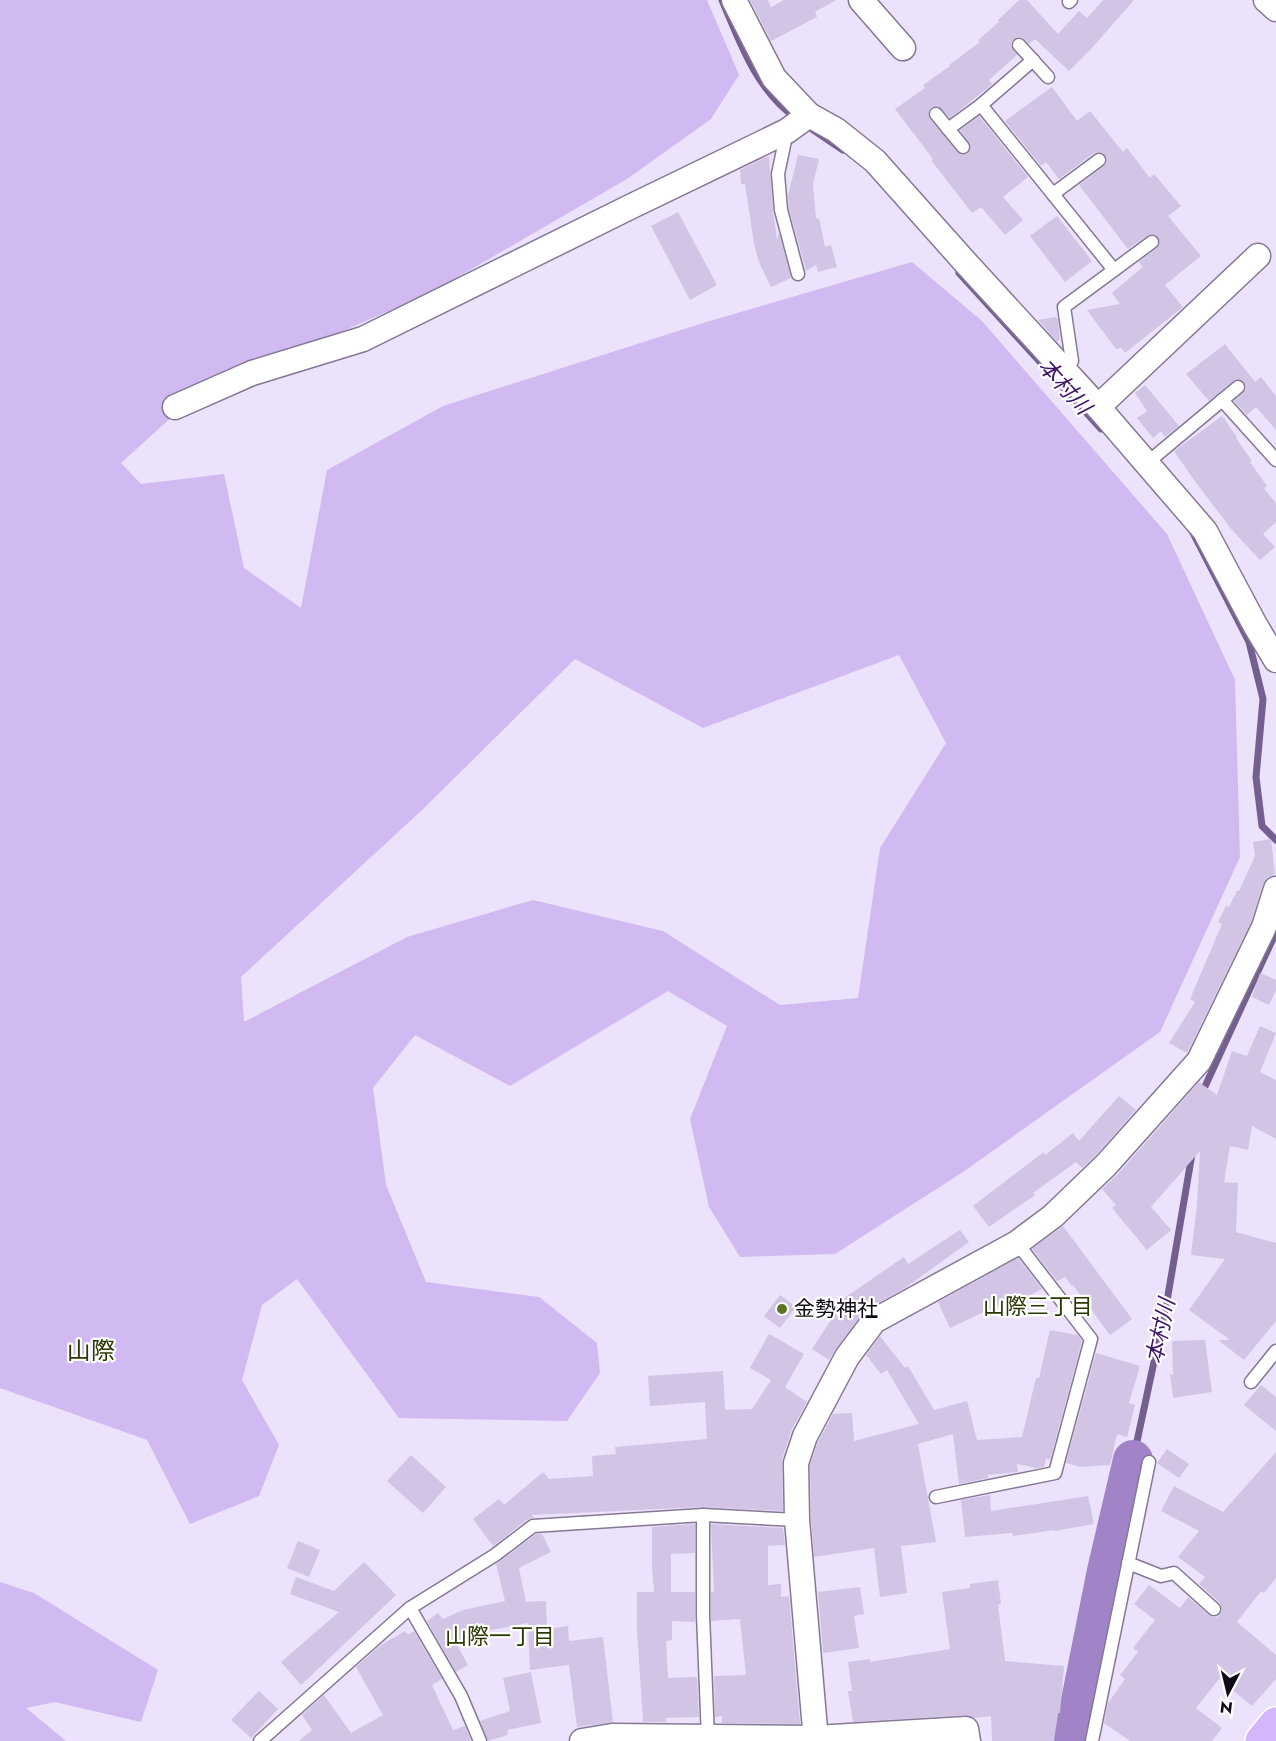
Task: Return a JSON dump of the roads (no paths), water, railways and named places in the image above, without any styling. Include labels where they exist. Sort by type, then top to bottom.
[{"type":"highway","points":[[1262,1741],[1276,1724]]},
{"type":"street","points":[[734,0],[798,123]]},
{"type":"street","points":[[861,0],[903,48]]},
{"type":"street","points":[[1266,0],[1276,9]]},
{"type":"street","points":[[175,407],[252,373],[363,339],[798,123],[836,130],[875,161],[1098,406],[1205,531],[1276,660]]},
{"type":"street","points":[[1098,406],[1258,256]]},
{"type":"street","points":[[816,1740],[797,1520],[796,1463],[805,1436],[847,1357],[874,1321],[1017,1243],[1053,1216],[1106,1164],[1199,1061],[1264,927],[1276,889]]},
{"type":"street","points":[[582,1741],[612,1736],[664,1739],[816,1740],[966,1729],[968,1741]]},
{"type":"lane","points":[[1019,45],[1048,77]]},
{"type":"lane","points":[[948,129],[981,105],[1033,60]]},
{"type":"lane","points":[[981,105],[1114,270]]},
{"type":"lane","points":[[936,114],[963,147]]},
{"type":"lane","points":[[798,123],[778,174],[781,210],[798,274]]},
{"type":"lane","points":[[1053,194],[1099,160]]},
{"type":"lane","points":[[1063,368],[1072,360],[1064,307],[1152,242]]},
{"type":"lane","points":[[1146,463],[1238,387]]},
{"type":"lane","points":[[1222,400],[1276,460]]},
{"type":"lane","points":[[936,1497],[1055,1473],[1091,1339],[1017,1243]]},
{"type":"lane","points":[[1251,1382],[1276,1351]]},
{"type":"lane","points":[[1092,1741],[1149,1462]]},
{"type":"lane","points":[[703,1515],[708,1738]]},
{"type":"lane","points":[[260,1741],[410,1608],[495,1555],[533,1526],[703,1515],[797,1520]]},
{"type":"lane","points":[[1128,1563],[1161,1576],[1174,1573],[1214,1609]]},
{"type":"lane","points":[[410,1608],[461,1696],[480,1741]]},
{"type":"waterway","name":"本村川","points":[[722,0],[743,48],[760,79],[770,94],[796,118]]},
{"type":"waterway","name":"本村川","points":[[812,129],[843,150]]},
{"type":"waterway","name":"本村川","points":[[959,273],[1101,429]]},
{"type":"waterway","name":"本村川","points":[[1192,531],[1249,642],[1263,699],[1256,777],[1262,826],[1276,840]]},
{"type":"waterway","name":"本村川","points":[[1202,1093],[1276,932]]},
{"type":"waterway","name":"本村川","points":[[1133,1460],[1167,1301],[1192,1154]]},
{"type":"waterway","name":"本村川","points":[[1073,1741],[1107,1571],[1133,1460]]},
{"type":"place","name":"金勢神社","points":[[782,1309]]},
{"type":"district","name":"山際三丁目","points":[[1038,1306]]},
{"type":"district","name":"山際","points":[[91,1350]]},
{"type":"district","name":"山際一丁目","points":[[500,1636]]}]
